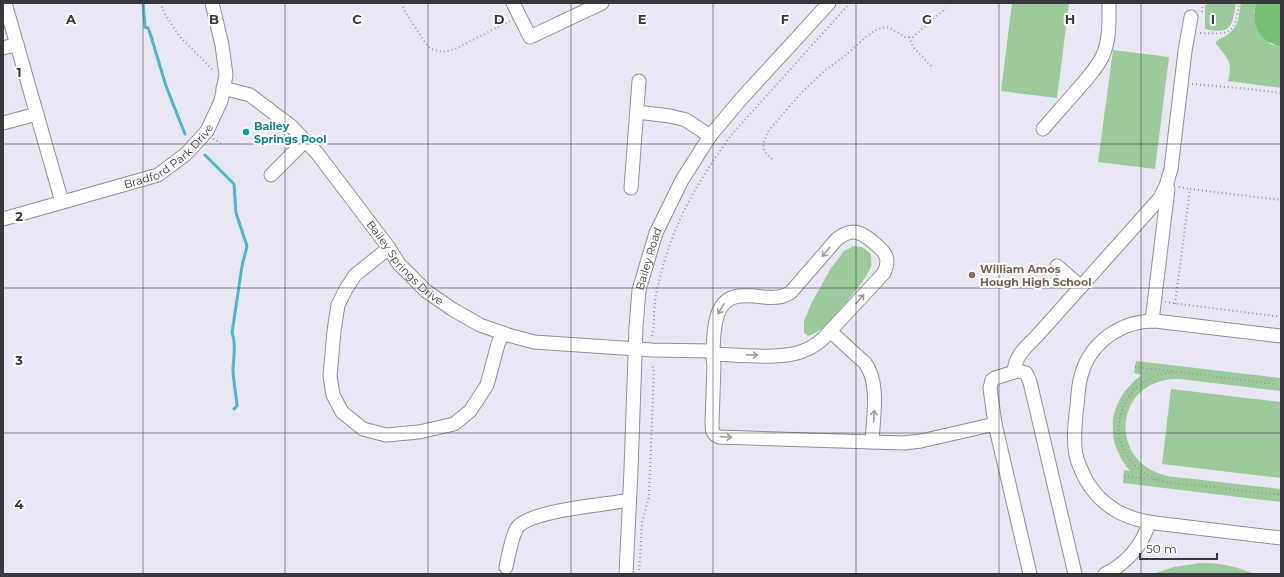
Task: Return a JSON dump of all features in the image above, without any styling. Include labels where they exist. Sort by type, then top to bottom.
[{"type":"street","points":[[5,3],[62,202]]},
{"type":"street","name":"Bradford Park Drive","points":[[3,219],[158,175],[186,154],[207,131],[221,101],[224,81],[222,45],[212,3]]},
{"type":"street","points":[[513,3],[530,37],[602,3]]},
{"type":"street","name":"Bailey Road","points":[[626,574],[636,328],[640,290],[656,233],[682,180],[710,136],[741,99],[829,3]]},
{"type":"street","points":[[1043,129],[1091,74],[1102,58],[1108,32],[1109,3]]},
{"type":"street","points":[[1152,321],[1181,83],[1191,17]]},
{"type":"street","points":[[3,48],[17,44]]},
{"type":"street","name":"Bailey Springs Drive","points":[[224,81],[250,95],[291,126],[305,140],[317,153],[399,264],[433,295],[452,309],[480,325],[534,342],[760,356],[786,355],[801,352],[814,346],[830,331],[884,273],[887,260],[886,254],[864,234],[859,232],[844,234],[837,239],[791,292],[786,295],[770,297],[738,296],[727,301],[722,306],[716,319],[713,352]]},
{"type":"street","points":[[631,188],[639,81]]},
{"type":"street","points":[[637,112],[670,116],[686,120],[710,136]]},
{"type":"street","points":[[3,123],[37,114]]},
{"type":"street","points":[[271,175],[305,140]]},
{"type":"street","points":[[1014,372],[1016,361],[1022,351],[1160,198],[1171,170]]},
{"type":"street","points":[[388,248],[355,275],[338,305],[334,330],[330,376],[333,395],[342,412],[363,429],[386,435],[419,432],[454,424],[470,411],[487,385],[498,344],[503,333]]},
{"type":"street","points":[[1058,266],[1081,287]]},
{"type":"street","points":[[1281,336],[1152,321],[1138,323],[1118,329],[1102,340],[1095,348],[1084,368],[1080,378],[1075,430],[1076,455],[1079,465],[1091,488],[1099,498],[1112,508],[1127,516],[1149,522],[1281,538]]},
{"type":"street","points":[[830,331],[870,369],[874,390],[872,442]]},
{"type":"street","points":[[713,352],[712,408],[713,432],[715,435],[904,443],[921,441],[995,424]]},
{"type":"street","points":[[1030,574],[995,424],[990,394],[990,384],[995,378],[1018,371],[1026,373],[1030,382],[1075,574]]},
{"type":"street","points":[[506,567],[517,529],[524,521],[580,507],[617,503],[629,500]]},
{"type":"street","points":[[1105,574],[1118,567],[1132,554],[1142,541],[1147,531],[1149,522]]},
{"type":"path","points":[[160,3],[168,20],[180,37],[224,81]]},
{"type":"path","points":[[402,3],[404,10],[426,44],[431,49],[443,52],[455,49],[509,22],[521,20]]},
{"type":"path","points":[[652,336],[655,298],[663,264],[681,216],[699,183],[733,133],[850,3]]},
{"type":"path","points":[[1197,33],[1220,34],[1231,29],[1235,24],[1239,3]]},
{"type":"path","points":[[772,159],[765,152],[763,147],[769,130],[803,91],[824,71],[846,55],[867,36],[882,28],[890,28],[901,36],[909,38],[917,34],[946,8]]},
{"type":"path","points":[[909,38],[913,47],[933,68]]},
{"type":"path","points":[[1181,83],[1281,93]]},
{"type":"path","points":[[212,138],[221,143]]},
{"type":"path","points":[[1281,200],[1190,189],[1175,304],[1281,317]]},
{"type":"path","points":[[639,574],[642,522],[649,497],[654,369],[651,364]]},
{"type":"path","points":[[1135,367],[1281,385]]},
{"type":"path","points":[[1167,482],[1146,474],[1130,461],[1121,442],[1119,421],[1122,409],[1127,400],[1134,390],[1142,383],[1152,377],[1162,374],[1181,372]]},
{"type":"path","points":[[1124,476],[1281,495]]},
{"type":"green space","points":[[1012,3],[1069,3],[1057,98],[1001,91]]},
{"type":"green space","points":[[1212,3],[1236,3],[1232,23],[1226,29],[1214,31],[1205,29],[1205,5]]},
{"type":"green space","points":[[1241,3],[1256,3],[1254,13],[1270,44],[1281,47],[1281,88],[1228,81],[1230,64],[1216,42],[1231,32],[1236,25]]},
{"type":"green space","points":[[1256,3],[1281,3],[1281,47],[1267,41],[1258,31],[1255,19]]},
{"type":"green space","points":[[1113,50],[1169,57],[1155,169],[1098,162]]},
{"type":"green space","points":[[854,246],[862,247],[871,254],[871,265],[864,280],[824,327],[808,336],[804,333],[804,321],[812,302],[831,268],[844,251]]},
{"type":"green space","points":[[1136,361],[1281,378],[1281,391],[1180,379],[1158,382],[1142,391],[1131,405],[1126,421],[1127,438],[1134,455],[1147,468],[1167,476],[1281,489],[1281,502],[1123,483],[1124,470],[1130,471],[1121,459],[1116,446],[1113,433],[1113,420],[1116,407],[1122,396],[1142,375],[1134,373]]},
{"type":"green space","points":[[1171,389],[1281,402],[1281,478],[1162,464]]},
{"type":"green space","points":[[1200,563],[1227,566],[1254,574],[1153,574],[1174,567]]},
{"type":"waterway","points":[[143,3],[145,27],[148,28],[150,33],[166,86],[185,134]]},
{"type":"waterway","points":[[205,155],[234,184],[236,213],[247,246],[242,266],[232,333],[234,345],[233,373],[237,406],[234,409]]},
{"type":"place","name":"Bailey Springs Pool","points":[[246,132]]},
{"type":"place","name":"William Amos Hough High School","points":[[972,275]]}]
